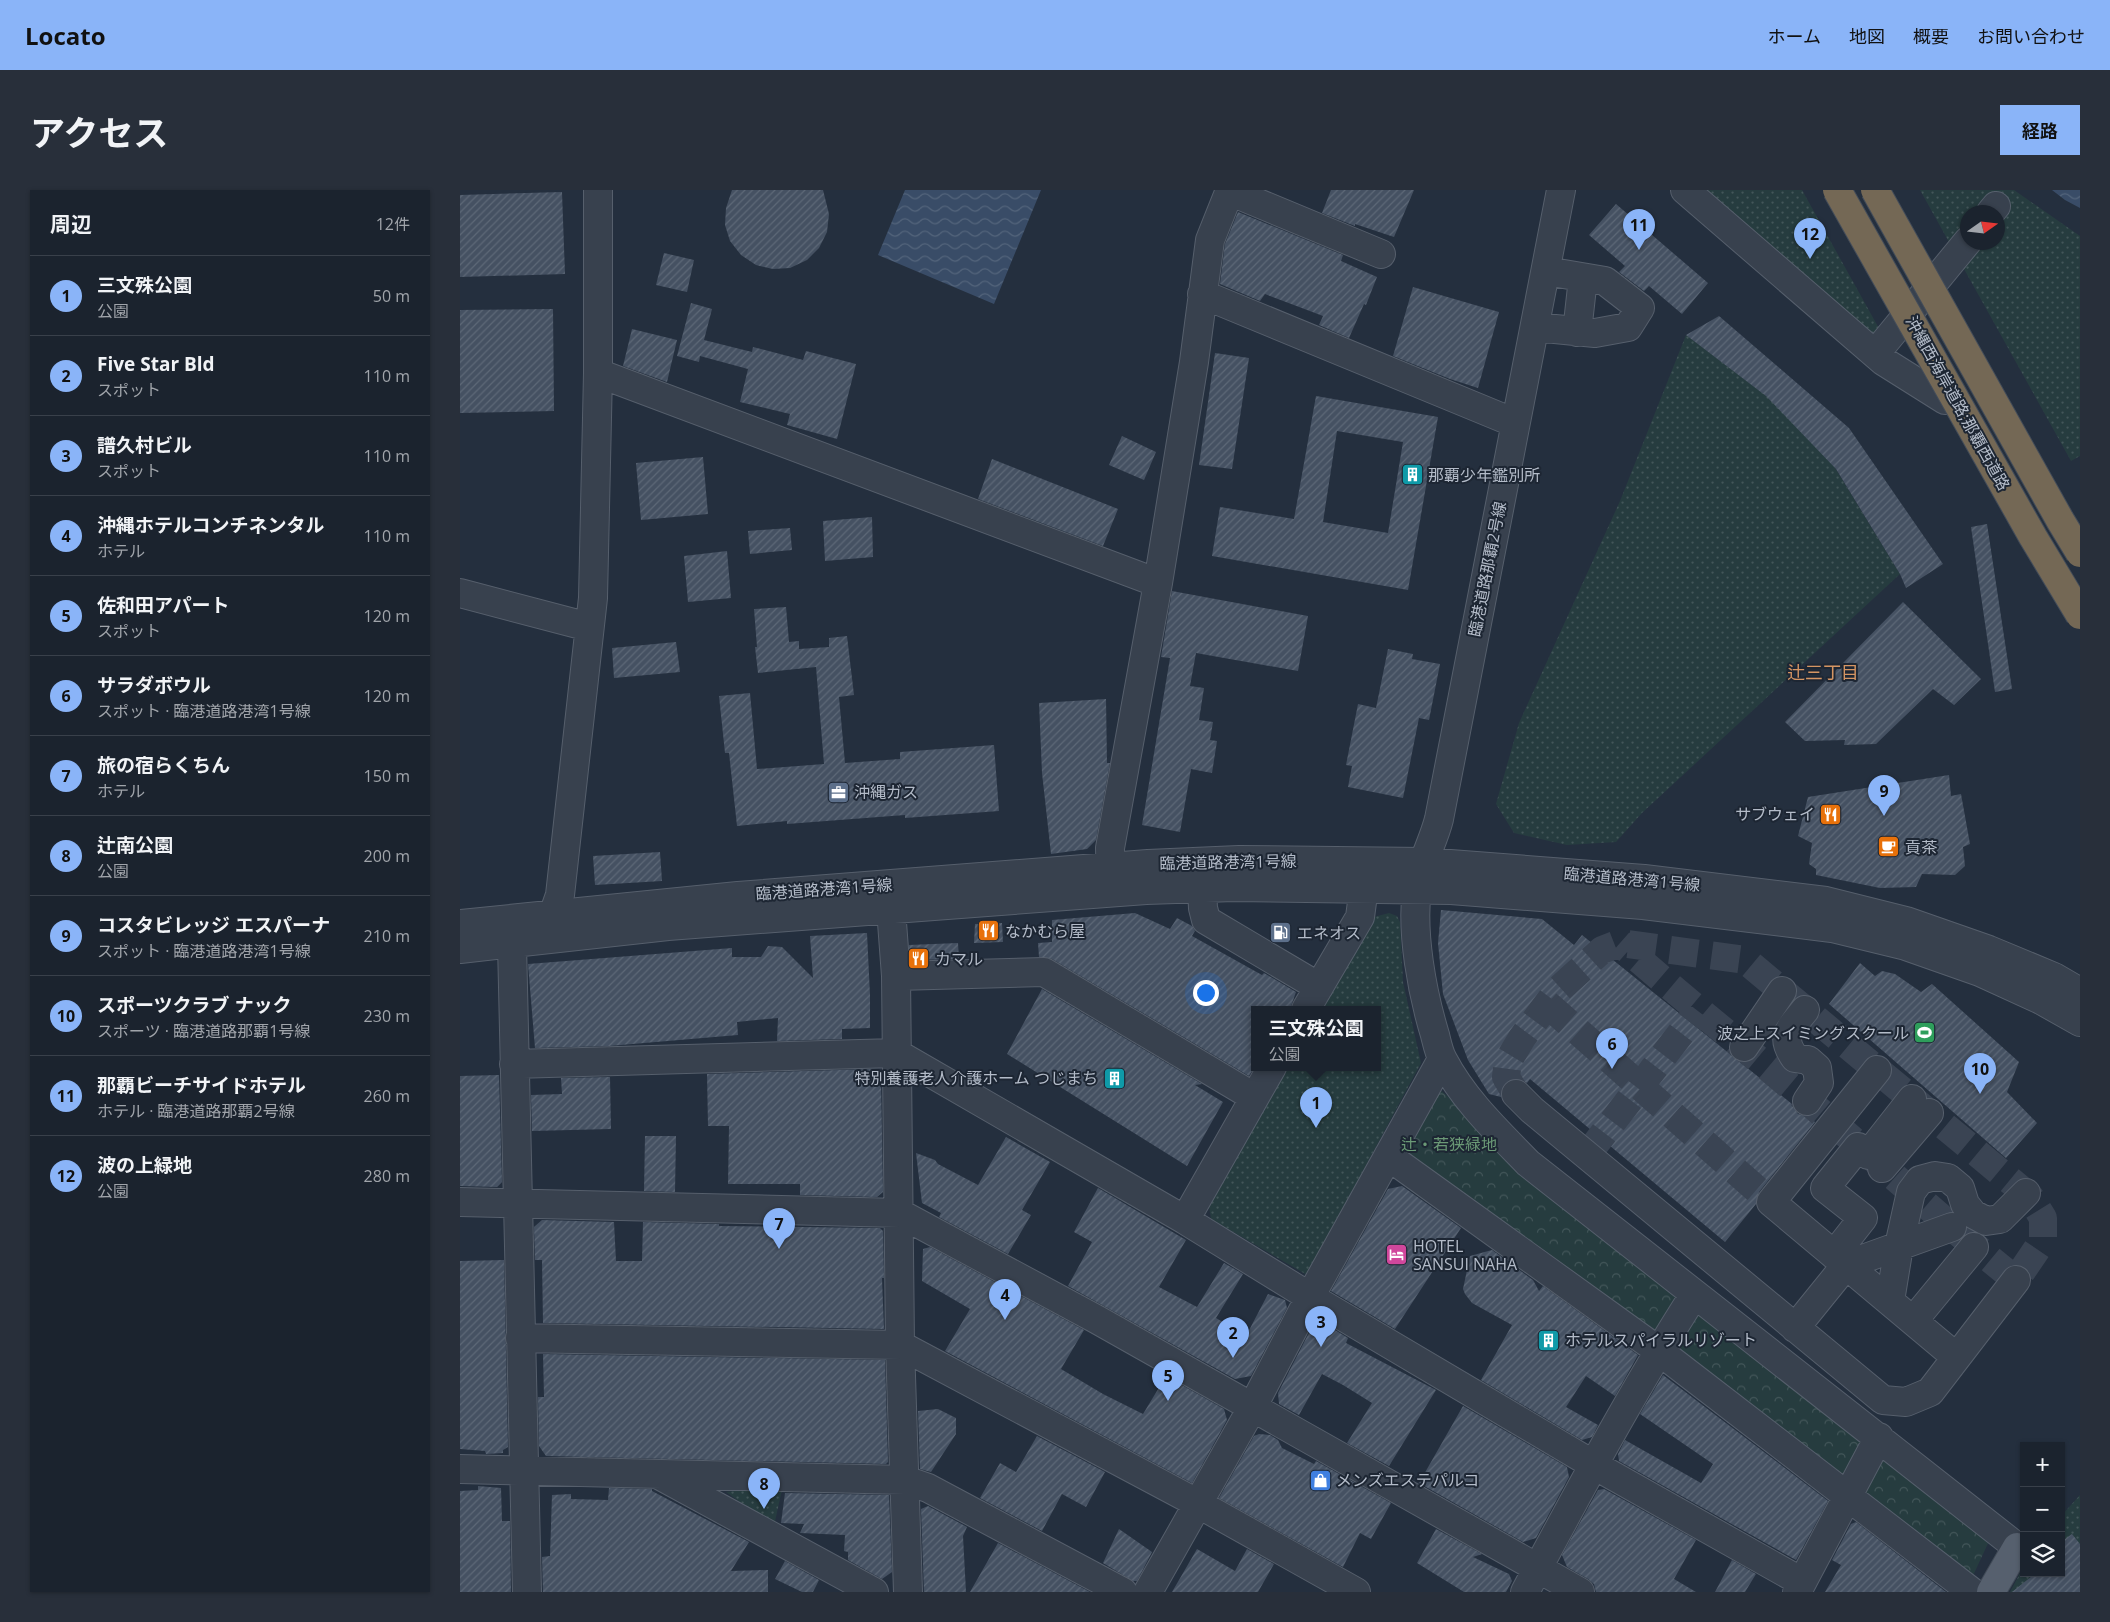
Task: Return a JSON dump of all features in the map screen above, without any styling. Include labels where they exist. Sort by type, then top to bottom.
[{"type":"highway","name":"沖縄西海岸道路;那覇西道路","points":[[1837,190],[2033,537],[2080,615]]},
{"type":"highway","name":"沖縄西海岸道路;那覇西道路","points":[[1876,190],[2080,553]]},
{"type":"main road","points":[[1991,1592],[2017,1547]]},
{"type":"street","points":[[527,1592],[512,944],[553,915],[560,895],[565,857],[593,598],[598,373],[598,190]]},
{"type":"street","name":"臨港道路那覇2号線","points":[[1561,190],[1439,820],[1417,888],[1418,962],[1427,1009],[1442,1059],[1474,1107],[1528,1163],[1879,1436],[2017,1547]]},
{"type":"street","points":[[1685,190],[1875,354],[1946,400]]},
{"type":"street","points":[[1111,881],[1113,831],[1158,583],[1194,362],[1210,240],[1230,191],[1381,254]]},
{"type":"street","points":[[1875,354],[1961,250]]},
{"type":"street","points":[[1535,327],[1595,333],[1628,327],[1640,308],[1605,281],[1546,271]]},
{"type":"street","points":[[1577,332],[1583,278]]},
{"type":"street","points":[[1202,294],[1515,423]]},
{"type":"street","points":[[598,373],[1158,583]]},
{"type":"street","points":[[460,593],[589,627]]},
{"type":"street","name":"臨港道路港湾1号線","points":[[460,949],[668,926],[891,909],[1111,881],[1238,860],[1424,862],[1644,879],[1826,901],[1906,921],[1985,961]]},
{"type":"street","name":"臨港道路港湾1号線","points":[[460,924],[738,896],[1111,881],[1202,888],[1417,888],[1643,905],[1832,928],[1906,946],[1985,961]]},
{"type":"street","points":[[1202,888],[1206,920],[1313,998],[1360,917],[1364,887]]},
{"type":"street","points":[[891,909],[896,976],[900,1345],[908,1592]]},
{"type":"street","points":[[1985,961],[2054,977],[2080,992]]},
{"type":"street","points":[[1985,961],[2041,1000],[2080,1022]]},
{"type":"street","points":[[896,976],[1044,972],[1254,1097]]},
{"type":"street","points":[[1744,1047],[1782,991]]},
{"type":"street","points":[[1805,1010],[1787,1034],[1787,1046],[1795,1058],[1808,1060],[1817,1068],[1819,1082],[1807,1101]]},
{"type":"street","points":[[514,1064],[896,1053],[1185,1220],[1310,1297],[1800,1587],[1879,1436]]},
{"type":"street","points":[[1148,1592],[1252,1408],[1310,1297],[1442,1059]]},
{"type":"street","points":[[1877,1070],[1772,1202],[1956,1357]]},
{"type":"street","points":[[1185,1220],[1270,1071]]},
{"type":"street","points":[[1516,1094],[1532,1110],[1883,1400],[1906,1402],[1930,1392],[2016,1280]]},
{"type":"street","points":[[1796,1328],[1840,1260],[1863,1218],[1825,1188],[1894,1137],[1921,1106]]},
{"type":"street","points":[[1388,1156],[1659,1351],[1972,1592]]},
{"type":"street","points":[[1890,1302],[1899,1246],[1911,1192],[1920,1180],[1935,1176],[1948,1178],[1960,1188],[1965,1204],[1973,1214],[1986,1221],[2000,1219],[2026,1193]]},
{"type":"street","points":[[460,1202],[899,1213],[1096,1319],[1252,1408],[1531,1581],[1580,1592]]},
{"type":"street","points":[[1840,1260],[1899,1246],[1952,1227]]},
{"type":"street","points":[[1913,1321],[1974,1246]]},
{"type":"street","points":[[1531,1581],[1594,1465],[1694,1294]]},
{"type":"street","points":[[520,1338],[900,1345],[1197,1503],[1356,1592]]},
{"type":"street","points":[[460,1469],[905,1480],[928,1488],[1123,1592]]},
{"type":"street","points":[[656,1473],[874,1592]]},
{"type":"green space","points":[[1699,190],[1802,190],[1881,332],[1875,334],[1866,333]]},
{"type":"green space","points":[[1920,190],[2014,190],[2080,236],[2080,456],[2071,461]]},
{"type":"green space","points":[[1686,335],[1772,400],[1832,463],[1900,574],[1642,813],[1616,842],[1567,845],[1514,833],[1496,804],[1519,723],[1620,501]]},
{"type":"green space","points":[[1389,913],[1397,916],[1400,922],[1403,982],[1421,1063],[1307,1275],[1211,1219],[1207,1193],[1282,1071],[1381,1071],[1381,1006],[1319,1006],[1374,917]]},
{"type":"green space","name":"辻・若狭緑地","points":[[1438,1088],[1587,1218],[1990,1539],[1971,1580],[1403,1153]]},
{"type":"green space","points":[[783,1485],[774,1526],[726,1492]]},
{"type":"green space","points":[[2080,1495],[2080,1592],[2010,1592],[2020,1573],[2020,1577],[2065,1577],[2065,1512]]},
{"type":"water","points":[[905,190],[1041,190],[994,304],[878,255]]},
{"type":"water","points":[[2052,190],[2080,190],[2080,208],[2065,200]]},
{"type":"building","points":[[732,190],[823,190],[829,214],[827,232],[819,248],[807,260],[790,268],[773,269],[756,265],[741,255],[730,241],[725,225],[726,208]]},
{"type":"building","points":[[1331,190],[1414,190],[1394,237],[1355,224],[1355,226],[1322,213]]},
{"type":"building","points":[[562,192],[565,274],[460,277],[460,195]]},
{"type":"building","points":[[1616,204],[1708,283],[1682,314],[1649,286],[1644,291],[1619,272],[1625,266],[1589,235]]},
{"type":"building","points":[[1238,212],[1343,255],[1341,261],[1377,277],[1366,305],[1364,304],[1349,338],[1319,325],[1323,316],[1265,294],[1260,301],[1220,284],[1225,244]]},
{"type":"building","points":[[664,253],[694,260],[687,292],[656,285]]},
{"type":"building","points":[[1413,287],[1499,312],[1478,388],[1393,356]]},
{"type":"building","points":[[691,303],[712,309],[704,340],[752,352],[753,347],[803,360],[806,351],[856,364],[837,439],[787,425],[790,414],[740,402],[748,369],[700,356],[699,362],[677,356]]},
{"type":"building","points":[[553,309],[554,411],[460,413],[460,310]]},
{"type":"building","points":[[1719,316],[1849,428],[1943,564],[1906,588],[1900,574],[1836,469],[1766,396],[1686,335]]},
{"type":"building","points":[[632,329],[677,340],[667,382],[623,366]]},
{"type":"building","points":[[1215,353],[1249,358],[1232,469],[1199,465]]},
{"type":"building","name":"那覇少年鑑別所","points":[[1316,396],[1438,417],[1408,590],[1212,556],[1220,507],[1294,519]],"holes":[[[1337,431],[1403,442],[1388,533],[1323,522]]]},
{"type":"building","points":[[1122,436],[1156,452],[1144,480],[1109,465]]},
{"type":"building","points":[[703,457],[708,514],[641,520],[636,463]]},
{"type":"building","points":[[992,459],[1118,509],[1103,546],[978,499]]},
{"type":"building","points":[[872,517],[873,557],[825,561],[823,521]]},
{"type":"building","points":[[1987,524],[2012,689],[1995,692],[1971,527]]},
{"type":"building","points":[[790,528],[792,550],[750,554],[748,531]]},
{"type":"building","points":[[727,551],[731,598],[688,602],[684,556]]},
{"type":"building","points":[[1172,591],[1308,616],[1298,671],[1196,653],[1190,686],[1204,688],[1199,720],[1213,722],[1210,740],[1217,741],[1212,773],[1191,769],[1180,832],[1142,825],[1170,658],[1161,657]]},
{"type":"building","points":[[1903,602],[1981,679],[1954,705],[1933,689],[1876,744],[1844,745],[1845,740],[1805,741],[1785,722]]},
{"type":"building","points":[[786,607],[789,642],[799,641],[799,649],[829,647],[829,638],[847,636],[854,695],[839,697],[845,763],[900,759],[900,752],[994,745],[999,811],[905,818],[905,815],[787,824],[787,821],[737,826],[729,753],[725,753],[719,696],[750,693],[757,769],[824,764],[816,667],[758,673],[754,609]]},
{"type":"building","points":[[676,642],[680,672],[614,678],[612,648]]},
{"type":"building","points":[[1388,649],[1413,654],[1412,659],[1440,664],[1429,720],[1419,718],[1403,798],[1348,787],[1352,766],[1346,765],[1358,704],[1376,708]]},
{"type":"building","points":[[1106,699],[1107,763],[1110,763],[1096,840],[1087,849],[1051,854],[1042,773],[1039,703]]},
{"type":"building","points":[[1949,775],[1951,796],[1961,794],[1970,844],[1963,847],[1965,866],[1955,875],[1922,874],[1916,887],[1880,888],[1816,875],[1816,869],[1809,864],[1812,843],[1798,836],[1808,797]]},
{"type":"building","points":[[660,852],[662,881],[595,885],[593,856]]},
{"type":"building","points":[[1441,910],[1542,919],[1574,945],[1582,935],[1792,1104],[1798,1114],[1808,1116],[1815,1122],[1759,1192],[1756,1204],[1725,1242],[1530,1079],[1527,1083],[1520,1079],[1512,1079],[1505,1083],[1501,1090],[1501,1097],[1489,1094],[1468,1060],[1443,994],[1438,943]]},
{"type":"building","points":[[1135,913],[1170,929],[1177,918],[1192,926],[1195,931],[1192,936],[1262,975],[1264,973],[1296,992],[1291,1006],[1251,1006],[1252,1071],[1249,1076],[1052,959],[1039,957],[1038,943],[1052,942],[1052,920]]},
{"type":"building","points":[[1002,923],[1003,942],[974,943],[975,924]]},
{"type":"building","points":[[867,933],[870,1028],[842,1029],[842,1039],[777,1041],[778,1018],[737,1022],[738,1035],[609,1046],[535,1048],[528,964],[732,948],[732,957],[761,957],[768,946],[782,947],[813,978],[810,936]]},
{"type":"building","points":[[958,943],[959,959],[910,960],[909,945]]},
{"type":"building","name":"波之上スイミングスクール","points":[[1860,963],[1875,976],[1882,971],[1895,974],[1921,992],[1932,984],[2019,1062],[2007,1092],[2037,1123],[2006,1158],[1829,1004]]},
{"type":"building","name":"特別養護老人介護ホーム つじまち","points":[[1042,989],[1202,1084],[1195,1085],[1223,1102],[1187,1166],[1007,1054]]},
{"type":"building","points":[[874,1069],[875,1079],[881,1079],[883,1192],[877,1197],[800,1195],[800,1184],[728,1184],[729,1126],[708,1126],[707,1074]]},
{"type":"building","points":[[499,1075],[502,1182],[497,1187],[460,1186],[460,1076]]},
{"type":"building","points":[[610,1077],[611,1129],[532,1131],[531,1095],[562,1094],[561,1078]]},
{"type":"building","points":[[645,1136],[676,1136],[675,1192],[644,1191]]},
{"type":"building","points":[[1006,1137],[1050,1162],[1022,1210],[1031,1215],[1008,1254],[939,1217],[941,1213],[922,1203],[916,1153],[935,1160],[938,1164],[978,1185]]},
{"type":"building","name":"HOTEL SANSUI NAHA","points":[[1402,1186],[1461,1228],[1395,1329],[1331,1291],[1388,1189]]},
{"type":"building","points":[[1098,1188],[1186,1240],[1159,1287],[1197,1307],[1224,1263],[1243,1274],[1216,1318],[1246,1336],[1268,1294],[1285,1300],[1287,1308],[1251,1376],[1235,1379],[1068,1286],[1092,1242],[1074,1232]]},
{"type":"building","points":[[542,1220],[614,1222],[616,1261],[642,1261],[643,1222],[719,1224],[719,1226],[880,1228],[883,1231],[884,1329],[543,1323],[542,1260],[535,1260],[534,1227]]},
{"type":"building","points":[[930,1247],[1084,1330],[1061,1369],[1103,1394],[1143,1414],[1166,1376],[1224,1409],[1227,1420],[1192,1483],[945,1351],[970,1309],[922,1281],[923,1249]]},
{"type":"building","name":"ホテルスパイラルリゾート","points":[[1492,1250],[1533,1280],[1539,1291],[1543,1286],[1638,1355],[1615,1396],[1586,1376],[1566,1407],[1598,1425],[1592,1437],[1582,1440],[1481,1380],[1512,1325],[1472,1303],[1463,1289],[1470,1256]]},
{"type":"building","points":[[504,1260],[508,1447],[503,1450],[503,1453],[486,1454],[485,1451],[460,1449],[460,1261]]},
{"type":"building","points":[[1322,1322],[1348,1338],[1346,1343],[1436,1390],[1389,1466],[1347,1443],[1372,1403],[1343,1385],[1322,1374],[1299,1415],[1279,1404],[1278,1393],[1313,1325]]},
{"type":"building","points":[[543,1354],[885,1360],[888,1462],[886,1464],[546,1456],[539,1446],[538,1397],[544,1397]]},
{"type":"building","points":[[1663,1375],[1828,1501],[1796,1560],[1619,1461],[1618,1454],[1625,1440],[1701,1483],[1713,1464],[1640,1414]]},
{"type":"building","points":[[1463,1406],[1567,1467],[1569,1477],[1536,1538],[1523,1542],[1419,1483]]},
{"type":"building","points":[[938,1409],[956,1418],[956,1434],[931,1472],[920,1469],[918,1411]]},
{"type":"building","points":[[1259,1434],[1270,1435],[1278,1440],[1282,1448],[1314,1464],[1316,1461],[1391,1503],[1371,1539],[1360,1533],[1343,1567],[1219,1498],[1254,1436]]},
{"type":"building","points":[[1037,1436],[1105,1472],[1086,1507],[1062,1494],[1042,1531],[980,1498],[1000,1463],[1016,1472]]},
{"type":"building","points":[[478,1486],[501,1488],[502,1521],[510,1521],[511,1592],[460,1592],[460,1491],[478,1490]]},
{"type":"building","points":[[609,1488],[652,1489],[652,1491],[749,1542],[731,1571],[768,1570],[768,1592],[543,1592],[542,1557],[550,1556],[552,1495],[571,1494],[571,1499],[608,1500]]},
{"type":"building","points":[[1604,1489],[1696,1540],[1674,1579],[1696,1592],[1596,1592],[1594,1584],[1567,1567],[1562,1555],[1598,1490]]},
{"type":"building","points":[[785,1493],[889,1495],[892,1572],[882,1579],[848,1560],[848,1552],[844,1551],[845,1535],[800,1533],[804,1524],[781,1523]]},
{"type":"building","points":[[928,1506],[967,1527],[963,1536],[966,1592],[924,1592],[921,1509]]},
{"type":"building","points":[[1856,1522],[1946,1592],[1825,1592],[1841,1565],[1832,1560],[1851,1524]]},
{"type":"building","points":[[1119,1529],[1152,1552],[1137,1581],[1133,1581],[1103,1563]]},
{"type":"building","points":[[1436,1529],[1482,1554],[1473,1557],[1509,1574],[1512,1581],[1506,1592],[1464,1592],[1417,1563]]},
{"type":"building","points":[[2072,1534],[2080,1544],[2080,1592],[2012,1592],[2031,1577],[2065,1577],[2065,1539]]},
{"type":"building","points":[[998,1543],[1090,1592],[970,1592]]},
{"type":"building","points":[[1197,1549],[1235,1571],[1247,1549],[1274,1564],[1258,1592],[1172,1592]]},
{"type":"building","points":[[1732,1560],[1756,1574],[1745,1592],[1715,1592]]},
{"type":"building","points":[[785,1561],[819,1580],[813,1592],[802,1592],[775,1579]]},
{"type":"tunnel","points":[[1516,1094],[1506,1077],[1508,1061],[1522,1038],[1557,991],[1602,950],[1620,943],[1745,960],[2030,1197],[2043,1218],[2043,1240],[2016,1280],[1946,1222],[1806,1099],[1620,943]]},
{"type":"tunnel","points":[[1547,1004],[1771,1202]]},
{"type":"tunnel","points":[[1587,1155],[1698,1011]]},
{"type":"place","name":"那覇ビーチサイドホテル","points":[[1639,250]]},
{"type":"place","name":"波の上緑地","points":[[1810,259]]},
{"type":"place","name":"那覇少年鑑別所","points":[[1412,475]]},
{"type":"place","name":"沖縄ガス","points":[[838,792]]},
{"type":"place","name":"サブウェイ","points":[[1831,814]]},
{"type":"place","name":"コスタビレッジ エスパーナ","points":[[1884,816]]},
{"type":"place","name":"貢茶","points":[[1889,847]]},
{"type":"place","name":"なかむら屋","points":[[989,931]]},
{"type":"place","name":"エネオス","points":[[1281,933]]},
{"type":"place","name":"カマル","points":[[919,959]]},
{"type":"place","name":"波之上スイミングスクール","points":[[1925,1033]]},
{"type":"place","name":"サラダボウル","points":[[1612,1069]]},
{"type":"place","name":"特別養護老人介護ホーム つじまち","points":[[1114,1078]]},
{"type":"place","name":"スポーツクラブ ナック","points":[[1980,1094]]},
{"type":"place","name":"三文殊公園","points":[[1316,1128]]},
{"type":"place","name":"旅の宿らくちん","points":[[779,1249]]},
{"type":"place","name":"HOTEL SANSUI NAHA","points":[[1397,1255]]},
{"type":"place","name":"沖縄ホテルコンチネンタル","points":[[1005,1320]]},
{"type":"place","name":"ホテルスパイラルリゾート","points":[[1549,1340]]},
{"type":"place","name":"譜久村ビル","points":[[1321,1347]]},
{"type":"place","name":"Five Star Bld","points":[[1233,1358]]},
{"type":"place","name":"佐和田アパート","points":[[1168,1401]]},
{"type":"place","name":"メンズエステパルコ","points":[[1320,1480]]},
{"type":"place","name":"辻南公園","points":[[764,1509]]},
{"type":"district","name":"辻三丁目","points":[[1823,672]]}]
